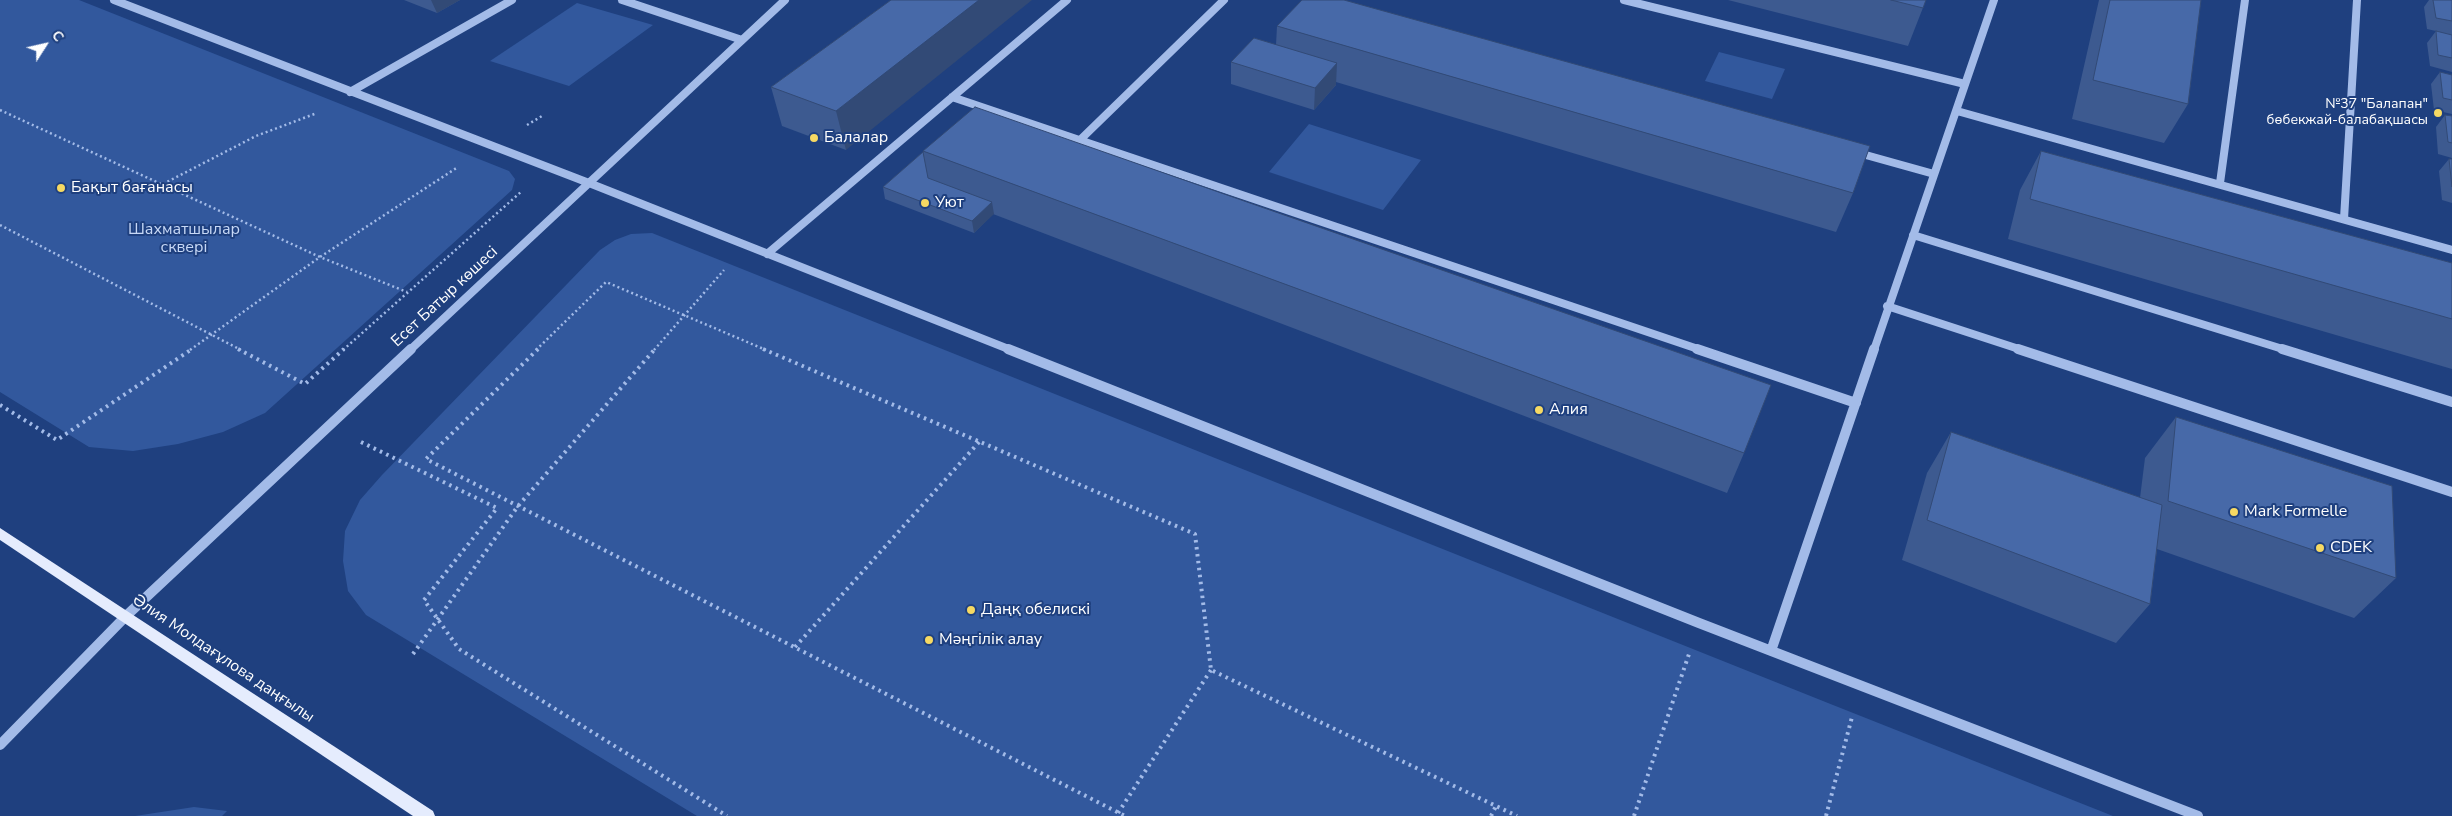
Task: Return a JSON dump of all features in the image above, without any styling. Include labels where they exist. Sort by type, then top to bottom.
[{"type":"main road","name":"Әлия Молдағұлова даңғылы","points":[[0,533],[426,816]]},
{"type":"street","points":[[114,0],[589,183],[1699,623],[2198,816]]},
{"type":"street","points":[[350,92],[512,0]]},
{"type":"street","points":[[622,0],[742,40]]},
{"type":"street","name":"Есет Батыр көшесі","points":[[126,616],[785,0]]},
{"type":"street","points":[[768,254],[1067,0]]},
{"type":"street","points":[[1080,140],[1224,0]]},
{"type":"street","points":[[1624,0],[1965,84]]},
{"type":"street","points":[[1771,651],[1856,403],[1887,306],[1957,111],[1994,0]]},
{"type":"street","points":[[2220,184],[2245,0]]},
{"type":"street","points":[[2344,219],[2357,0]]},
{"type":"street","points":[[952,97],[1856,403]]},
{"type":"street","points":[[1957,111],[2452,250]]},
{"type":"street","points":[[1848,150],[1934,174]]},
{"type":"street","points":[[1913,235],[2452,402]]},
{"type":"street","points":[[1887,306],[2452,492]]},
{"type":"street","points":[[0,746],[126,616]]},
{"type":"path","points":[[163,184],[256,136],[362,96]]},
{"type":"path","points":[[0,110],[320,257],[407,292]]},
{"type":"path","points":[[0,404],[57,440],[212,335],[320,257],[542,116]]},
{"type":"path","points":[[0,225],[305,384],[548,167]]},
{"type":"path","points":[[413,654],[518,506],[746,245]]},
{"type":"path","points":[[1118,813],[1211,670],[1195,534],[606,282],[426,458],[518,506],[1118,813],[1125,816]]},
{"type":"path","points":[[329,426],[497,508],[424,600],[458,649],[727,816]]},
{"type":"path","points":[[795,647],[980,441]]},
{"type":"path","points":[[1634,816],[1699,623]]},
{"type":"path","points":[[1211,670],[1517,816]]},
{"type":"path","points":[[1826,816],[1860,685]]},
{"type":"path","points":[[1491,816],[1496,806]]},
{"type":"green space","name":"Шахматшылар сквері","points":[[0,0],[79,0],[509,171],[515,179],[512,190],[265,413],[223,432],[178,444],[133,451],[89,447],[0,392]]},
{"type":"green space","points":[[577,3],[653,25],[569,86],[490,61]]},
{"type":"green space","points":[[1719,52],[1785,69],[1772,99],[1705,81]]},
{"type":"green space","points":[[1309,124],[1421,160],[1383,210],[1269,172]]},
{"type":"green space","points":[[652,233],[2113,816],[697,816],[366,615],[348,591],[343,561],[345,531],[360,500],[382,475],[600,250],[615,240],[631,234]]},
{"type":"green space","points":[[194,807],[227,811],[222,816],[135,816]]},
{"type":"building","points":[[891,0],[979,0],[836,111],[771,87]]},
{"type":"building","points":[[1302,0],[1344,0],[1870,146],[1853,193],[1277,26]]},
{"type":"building","points":[[1891,0],[1926,0],[1923,8]]},
{"type":"building","points":[[2110,0],[2201,0],[2188,104],[2093,80]]},
{"type":"building","points":[[2433,0],[2452,0],[2452,21],[2436,18]]},
{"type":"building","points":[[2436,31],[2452,35],[2452,58],[2438,55]]},
{"type":"building","points":[[1254,38],[1337,63],[1315,88],[1231,62]]},
{"type":"building","points":[[2440,72],[2452,75],[2452,100],[2443,98]]},
{"type":"building","points":[[975,107],[1771,385],[1744,453],[923,151]]},
{"type":"building","points":[[2445,115],[2452,116],[2452,143],[2448,142]]},
{"type":"building","points":[[2041,151],[2452,263],[2452,319],[2030,199]]},
{"type":"building","points":[[923,152],[928,178],[992,202],[972,221],[883,187]]},
{"type":"building","points":[[2449,159],[2452,159],[2452,187]]},
{"type":"building","points":[[2176,417],[2392,486],[2396,578],[2168,501]]},
{"type":"building","points":[[1951,432],[2162,505],[2150,604],[1927,520]]},
{"type":"place","name":"№37 \"Балапан\" бөбекжай-балабақшасы","points":[[2438,113]]},
{"type":"place","name":"Балалар","points":[[814,138]]},
{"type":"place","name":"Бақыт бағанасы","points":[[61,188]]},
{"type":"place","name":"Уют","points":[[925,203]]},
{"type":"place","name":"Алия","points":[[1539,410]]},
{"type":"place","name":"Mark Formelle","points":[[2234,512]]},
{"type":"place","name":"CDEK","points":[[2320,548]]},
{"type":"place","name":"Даңқ обелискі","points":[[971,610]]},
{"type":"place","name":"Мәңгілік алау","points":[[929,640]]}]
